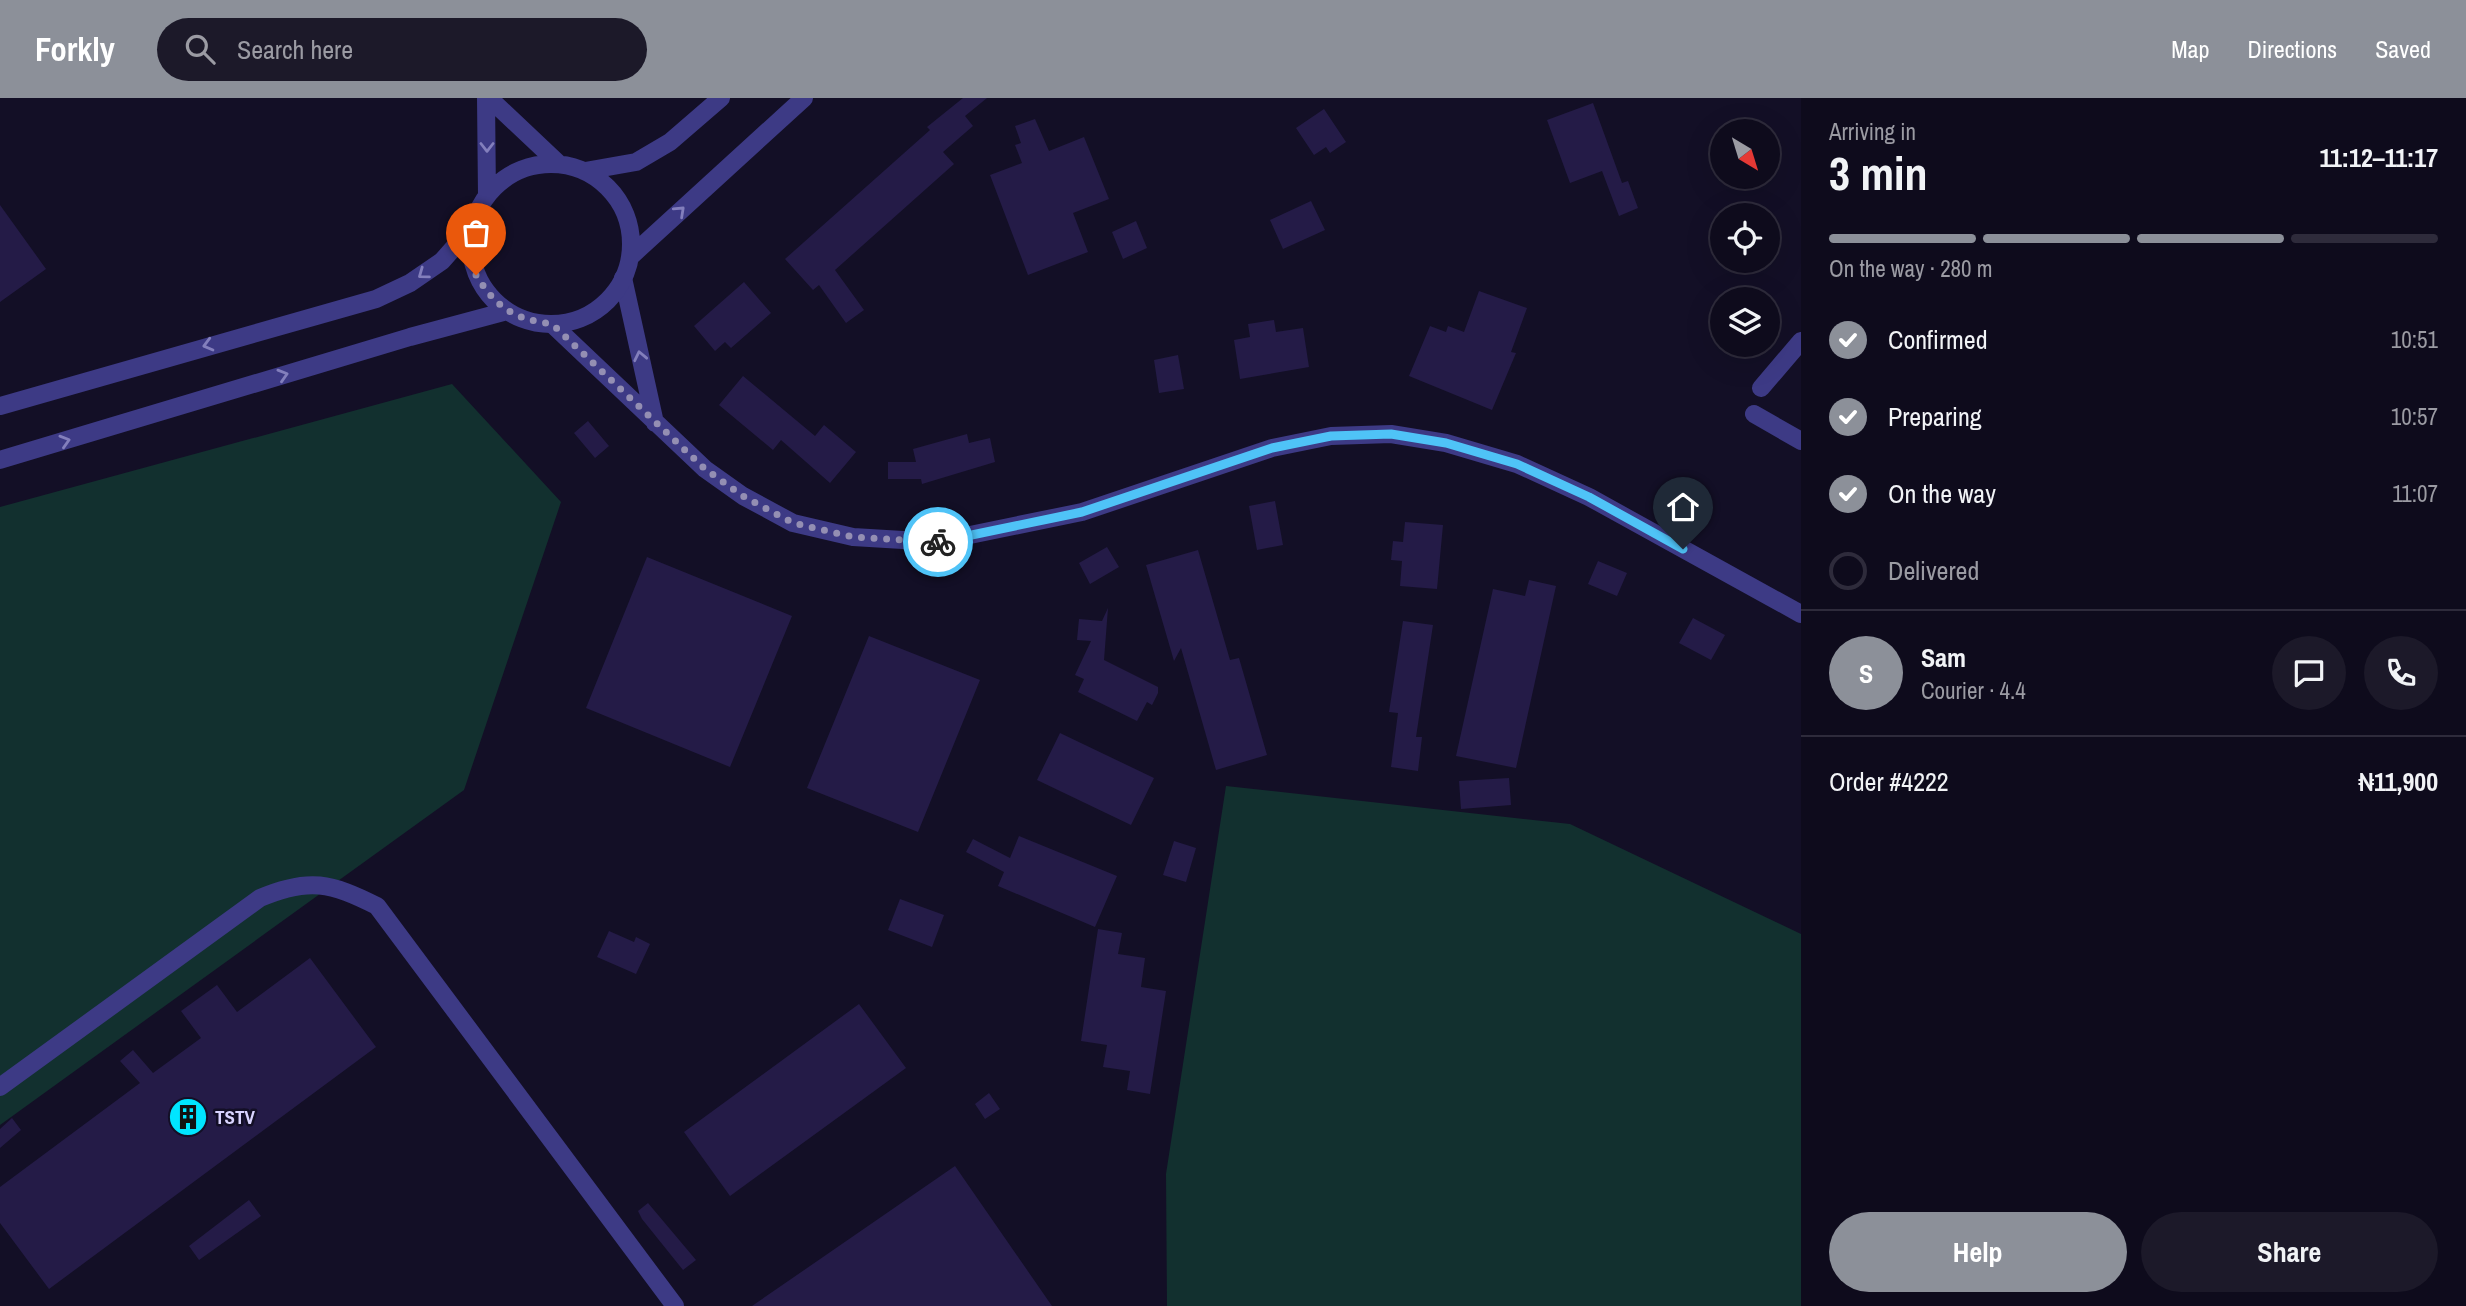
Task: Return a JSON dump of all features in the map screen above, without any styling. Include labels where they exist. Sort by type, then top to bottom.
[{"type":"street","points":[[488,98],[559,164]]},
{"type":"street","points":[[487,196],[488,98]]},
{"type":"street","points":[[585,171],[636,162],[670,142],[721,98]]},
{"type":"street","points":[[630,257],[804,98]]},
{"type":"street","points":[[559,164],[585,171],[608,187],[622,207],[630,232],[630,257],[623,278],[611,296],[595,310],[575,320],[552,324],[528,321],[506,311],[489,295],[476,275],[471,251],[472,228],[479,208],[506,177],[531,166],[559,164]]},
{"type":"street","points":[[0,406],[376,299],[411,283],[442,261],[472,228]]},
{"type":"street","points":[[623,278],[655,423]]},
{"type":"street","points":[[0,460],[410,337],[506,311]]},
{"type":"street","points":[[552,324],[705,469],[733,489],[793,523],[853,537],[936,542],[1082,512],[1272,448],[1331,436],[1391,434],[1446,443],[1517,464],[1589,497],[1801,614]]},
{"type":"street","points":[[1761,388],[1801,341]]},
{"type":"street","points":[[1754,414],[1801,441]]},
{"type":"street","points":[[0,1087],[260,898],[285,887],[331,886],[377,906],[675,1306]]},
{"type":"green space","points":[[452,384],[561,502],[464,790],[0,1125],[0,507]]},
{"type":"green space","points":[[1226,786],[1570,824],[1801,934],[1801,1306],[1167,1306],[1166,1174]]},
{"type":"building","points":[[963,98],[987,98],[965,116],[973,126],[943,152],[954,164],[835,270],[864,310],[846,323],[819,285],[813,290],[785,259],[930,130],[927,127]]},
{"type":"building","points":[[1593,103],[1622,183],[1628,181],[1638,208],[1619,216],[1602,171],[1570,183],[1547,120]]},
{"type":"building","points":[[1324,109],[1346,142],[1330,153],[1326,147],[1314,155],[1296,128]]},
{"type":"building","points":[[1035,119],[1049,151],[1084,137],[1109,199],[1073,213],[1088,252],[1028,275],[990,175],[1022,163],[1015,145],[1021,143],[1015,126]]},
{"type":"building","points":[[1311,201],[1325,230],[1283,249],[1270,220]]},
{"type":"building","points":[[0,205],[46,269],[0,302]]},
{"type":"building","points":[[1136,221],[1147,248],[1123,259],[1112,232]]},
{"type":"building","points":[[744,282],[771,313],[731,348],[725,342],[715,351],[694,326]]},
{"type":"building","points":[[1479,291],[1527,308],[1511,352],[1516,353],[1492,410],[1409,376],[1430,326],[1446,332],[1448,326],[1464,332]]},
{"type":"building","points":[[1274,320],[1276,332],[1303,328],[1309,367],[1240,379],[1234,340],[1250,337],[1248,324]]},
{"type":"building","points":[[1178,355],[1184,389],[1159,393],[1154,360]]},
{"type":"building","points":[[743,376],[815,436],[824,425],[856,452],[830,483],[781,440],[773,450],[719,405]]},
{"type":"building","points":[[588,421],[609,446],[595,458],[574,433]]},
{"type":"building","points":[[967,434],[969,443],[990,438],[995,462],[922,484],[921,479],[888,479],[888,462],[916,462],[913,449]]},
{"type":"building","points":[[1275,501],[1283,545],[1257,550],[1249,506]]},
{"type":"building","points":[[1405,522],[1443,525],[1437,589],[1400,586],[1402,561],[1391,560],[1393,541],[1403,542]]},
{"type":"building","points":[[1107,547],[1119,567],[1090,584],[1079,563]]},
{"type":"building","points":[[1198,550],[1230,660],[1239,658],[1267,755],[1216,770],[1181,648],[1174,661],[1146,565]]},
{"type":"building","points":[[647,557],[792,616],[730,767],[586,708]]},
{"type":"building","points":[[1598,561],[1627,573],[1617,596],[1588,584]]},
{"type":"building","points":[[1529,580],[1556,586],[1516,768],[1456,756],[1493,589],[1525,596]]},
{"type":"building","points":[[1108,608],[1104,660],[1158,687],[1152,705],[1147,702],[1137,721],[1078,692],[1084,679],[1075,675],[1091,641],[1077,640],[1079,619],[1102,621]]},
{"type":"building","points":[[1693,618],[1725,635],[1711,660],[1679,643]]},
{"type":"building","points":[[1403,621],[1433,625],[1416,737],[1422,737],[1418,771],[1391,767],[1398,713],[1389,712]]},
{"type":"building","points":[[869,636],[980,680],[918,832],[807,788]]},
{"type":"building","points":[[1060,733],[1154,778],[1131,825],[1037,780]]},
{"type":"building","points":[[1509,778],[1511,805],[1461,809],[1459,781]]},
{"type":"building","points":[[1019,836],[1117,876],[1095,927],[998,886],[1004,872],[966,852],[973,839],[1010,858]]},
{"type":"building","points":[[1174,841],[1196,848],[1186,882],[1163,875]]},
{"type":"building","points":[[900,899],[944,915],[932,947],[888,930]]},
{"type":"building","points":[[1098,929],[1122,933],[1118,954],[1145,958],[1141,987],[1166,991],[1150,1094],[1127,1090],[1130,1071],[1103,1067],[1107,1045],[1081,1041]]},
{"type":"building","points":[[609,931],[634,942],[636,937],[650,944],[636,974],[597,957]]},
{"type":"building","name":"TSTV","points":[[310,958],[376,1047],[49,1289],[0,1223],[0,1187],[140,1083],[120,1061],[133,1050],[153,1073],[201,1038],[181,1011],[217,985],[237,1012]]},
{"type":"building","points":[[859,1004],[906,1068],[730,1196],[684,1132]]},
{"type":"building","points":[[989,1093],[1000,1109],[985,1119],[975,1104]]},
{"type":"building","points":[[12,1118],[21,1130],[0,1148],[0,1129]]},
{"type":"building","points":[[955,1166],[1052,1306],[752,1306]]},
{"type":"building","points":[[249,1200],[261,1216],[199,1260],[189,1246]]},
{"type":"building","points":[[648,1203],[696,1260],[683,1270],[642,1219],[638,1211]]},
{"type":"way so far","points":[[476,275],[489,295],[506,311],[528,321],[552,324],[705,469],[743,496],[793,523],[853,537],[938,542]]},
{"type":"place","name":"TSTV","points":[[188,1117]]},
{"type":"route","points":[[938,542],[1082,512],[1272,448],[1331,436],[1391,434],[1446,443],[1517,464],[1589,497],[1683,549]]}]
